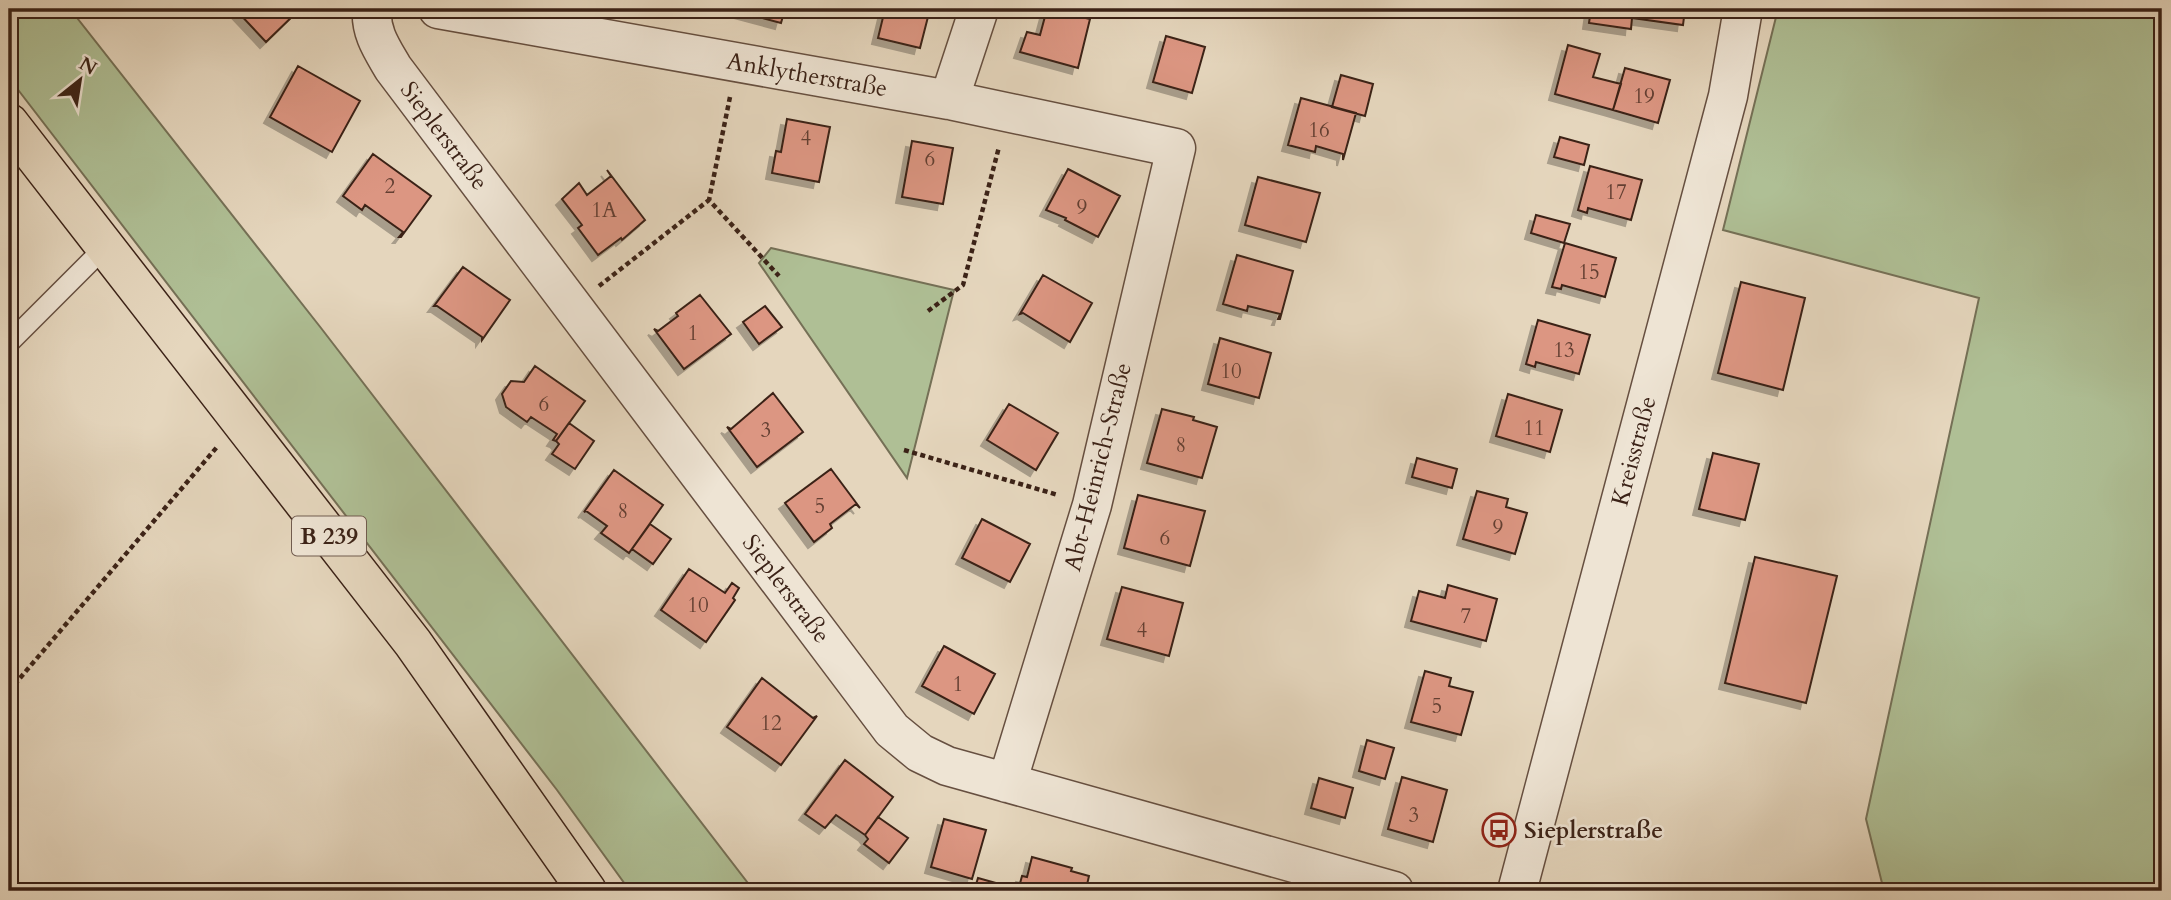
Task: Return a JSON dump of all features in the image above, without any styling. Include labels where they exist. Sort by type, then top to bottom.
[{"type":"main road","name":"B 239","points":[[9,124],[413,643],[587,891]]},
{"type":"street","name":"Anklytherstraße","points":[[438,9],[949,100],[1176,148]]},
{"type":"street","points":[[949,100],[979,9]]},
{"type":"street","name":"Kreisstraße","points":[[1517,891],[1728,96],[1742,9]]},
{"type":"street","name":"Sieplerstraße","points":[[372,13],[376,40],[393,68],[892,730],[920,753],[947,766],[1394,891]]},
{"type":"street","name":"Abt-Heinrich-Straße","points":[[1007,783],[1092,505],[1176,148]]},
{"type":"lane","points":[[9,343],[105,247]]},
{"type":"path","points":[[572,307],[709,200],[737,62]]},
{"type":"path","points":[[928,311],[963,285],[1008,112]]},
{"type":"path","points":[[709,200],[779,276]]},
{"type":"path","points":[[9,691],[239,421]]},
{"type":"path","points":[[904,450],[1092,505]]},
{"type":"green space","points":[[9,9],[70,9],[321,328],[754,891],[630,891],[557,790],[9,78]]},
{"type":"green space","points":[[1778,9],[2162,9],[2162,891],[1884,891],[1866,819],[1979,298],[1723,230]]},
{"type":"green space","points":[[771,248],[954,290],[907,478],[759,263]]},
{"type":"building","points":[[235,9],[300,9],[266,42]]},
{"type":"building","points":[[785,9],[781,23],[736,11]]},
{"type":"building","points":[[885,9],[930,9],[920,48],[878,38]]},
{"type":"building","points":[[1047,9],[1090,19],[1078,68],[1020,52],[1027,32],[1040,35]]},
{"type":"building","points":[[1591,9],[1685,9],[1683,25],[1632,18],[1631,29],[1589,23]]},
{"type":"building","points":[[1166,36],[1205,47],[1192,93],[1153,82]]},
{"type":"building","points":[[1568,45],[1600,54],[1593,77],[1621,84],[1613,110],[1555,94]]},
{"type":"building","points":[[298,66],[360,101],[332,152],[270,117]]},
{"type":"building","points":[[1625,68],[1670,80],[1658,123],[1613,110]]},
{"type":"building","points":[[1341,75],[1373,84],[1365,116],[1332,107]]},
{"type":"building","points":[[1301,98],[1356,113],[1343,160],[1343,154],[1316,146],[1315,152],[1288,145]]},
{"type":"building","points":[[787,119],[830,127],[819,182],[772,173],[776,151],[781,152]]},
{"type":"building","points":[[1560,137],[1589,145],[1584,165],[1554,157]]},
{"type":"building","points":[[912,141],[953,148],[943,204],[902,197]]},
{"type":"building","points":[[373,154],[431,196],[401,237],[403,232],[365,205],[362,210],[343,196]]},
{"type":"building","points":[[1590,166],[1642,180],[1631,220],[1588,208],[1587,213],[1578,210]]},
{"type":"building","points":[[1068,169],[1120,196],[1098,237],[1065,220],[1066,218],[1046,210]]},
{"type":"building","points":[[607,170],[645,220],[622,240],[621,238],[598,255],[578,228],[582,225],[562,199],[579,183],[587,195],[611,176]]},
{"type":"building","points":[[1258,177],[1320,193],[1306,242],[1245,225]]},
{"type":"building","points":[[1536,215],[1570,224],[1564,243],[1531,233]]},
{"type":"building","points":[[1565,243],[1616,258],[1605,297],[1562,285],[1561,289],[1552,287]]},
{"type":"building","points":[[1237,255],[1293,271],[1280,319],[1280,314],[1248,306],[1247,311],[1223,304]]},
{"type":"building","points":[[463,267],[510,300],[482,340],[482,337],[434,306]]},
{"type":"building","points":[[1043,275],[1092,303],[1070,342],[1023,313],[1020,314]]},
{"type":"building","points":[[1741,282],[1805,298],[1783,390],[1718,373]]},
{"type":"building","points":[[700,295],[731,334],[684,369],[654,329],[658,331]]},
{"type":"building","points":[[765,306],[782,327],[759,344],[743,322]]},
{"type":"building","points":[[1538,320],[1590,335],[1579,374],[1536,362],[1535,367],[1526,364]]},
{"type":"building","points":[[1220,338],[1271,353],[1259,398],[1208,384]]},
{"type":"building","points":[[535,366],[585,401],[556,441],[553,440],[557,434],[531,417],[527,422],[506,407],[502,394],[511,381],[524,382]]},
{"type":"building","points":[[773,393],[803,432],[757,467],[727,427],[731,429]]},
{"type":"building","points":[[1508,394],[1562,410],[1550,452],[1496,436]]},
{"type":"building","points":[[1009,404],[1058,433],[1036,470],[987,440]]},
{"type":"building","points":[[1162,409],[1194,417],[1193,420],[1217,427],[1202,478],[1147,463]]},
{"type":"building","points":[[569,423],[594,441],[575,469],[552,454],[559,444],[556,441]]},
{"type":"building","points":[[1713,453],[1759,464],[1745,520],[1699,509]]},
{"type":"building","points":[[1417,458],[1457,469],[1452,488],[1412,477]]},
{"type":"building","points":[[831,469],[860,508],[856,504],[830,524],[832,528],[814,542],[785,503]]},
{"type":"building","points":[[614,470],[663,505],[629,553],[601,533],[607,526],[584,512]]},
{"type":"building","points":[[1477,491],[1508,499],[1506,507],[1527,513],[1515,554],[1463,539]]},
{"type":"building","points":[[1138,495],[1205,511],[1190,566],[1124,548]]},
{"type":"building","points":[[982,519],[1030,544],[1010,582],[962,558]]},
{"type":"building","points":[[650,524],[671,539],[653,564],[632,549]]},
{"type":"building","points":[[1755,557],[1837,576],[1806,703],[1725,683]]},
{"type":"building","points":[[689,569],[725,593],[732,583],[739,588],[733,598],[735,600],[706,642],[661,610]]},
{"type":"building","points":[[1448,585],[1497,599],[1486,641],[1411,621],[1419,591],[1445,598]]},
{"type":"building","points":[[1122,587],[1183,603],[1169,656],[1107,639]]},
{"type":"building","points":[[944,646],[995,674],[974,714],[922,686]]},
{"type":"building","points":[[1425,671],[1451,678],[1449,686],[1473,692],[1461,735],[1411,722]]},
{"type":"building","points":[[762,678],[813,718],[817,716],[781,765],[727,727]]},
{"type":"building","points":[[1367,740],[1394,748],[1385,779],[1359,771]]},
{"type":"building","points":[[845,760],[893,797],[865,835],[836,815],[825,828],[805,814]]},
{"type":"building","points":[[1402,777],[1447,790],[1433,842],[1388,829]]},
{"type":"building","points":[[1319,778],[1353,788],[1345,818],[1311,808]]},
{"type":"building","points":[[878,817],[908,838],[889,863],[864,844],[868,839],[865,835]]},
{"type":"building","points":[[944,819],[986,830],[972,879],[931,867]]},
{"type":"building","points":[[1032,857],[1072,868],[1071,871],[1089,876],[1086,889],[1093,891],[1018,891],[1022,876],[1027,877]]},
{"type":"building","points":[[978,878],[1003,885],[1002,891],[974,891]]},
{"type":"place","name":"Sieplerstraße","points":[[1499,830]]}]
